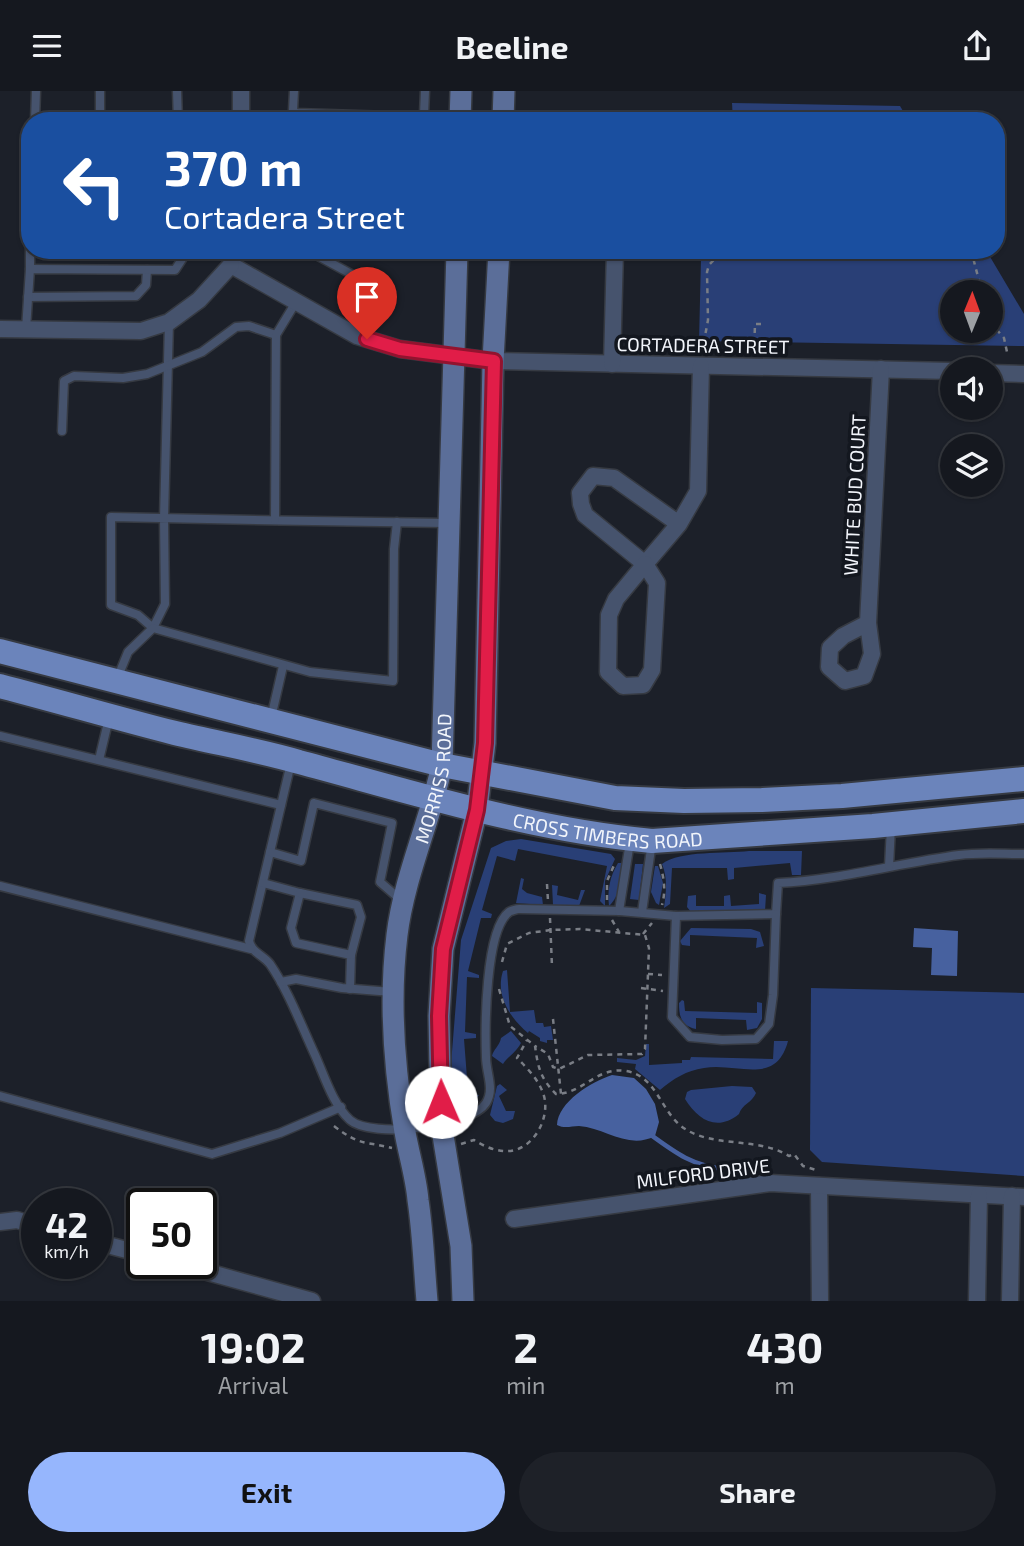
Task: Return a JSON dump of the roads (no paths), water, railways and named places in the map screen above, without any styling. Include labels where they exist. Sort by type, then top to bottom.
[{"type":"main road","points":[[460,112],[461,91]]},
{"type":"main road","points":[[503,112],[504,91]]},
{"type":"main road","name":"MORRISS ROAD","points":[[427,1301],[418,1198],[397,1074],[394,993],[397,934],[442,765],[457,259]]},
{"type":"main road","points":[[463,1301],[461,1246],[441,1123],[439,1016],[443,949],[477,810],[485,743],[499,259]]},
{"type":"main road","name":"CROSS TIMBERS ROAD","points":[[0,651],[442,765],[615,798],[762,800],[1024,779]]},
{"type":"main road","name":"CROSS TIMBERS ROAD","points":[[0,686],[477,810],[647,848],[1024,811]]},
{"type":"main road","points":[[887,791],[891,824]]},
{"type":"street","points":[[241,91],[241,112]]},
{"type":"street","points":[[0,328],[141,331],[169,321],[198,300],[231,259]]},
{"type":"street","name":"CORTADERA STREET","points":[[233,259],[296,302],[356,336],[400,349],[494,361],[612,364],[706,359],[940,371]]},
{"type":"street","points":[[612,364],[615,259]]},
{"type":"street","points":[[679,524],[614,478],[593,476],[580,492],[585,515],[645,564],[657,583],[652,670],[643,685],[623,686],[608,671],[609,615],[616,599],[645,564],[679,524],[698,491],[706,359]]},
{"type":"street","name":"WHITE BUD COURT","points":[[868,623],[881,369]]},
{"type":"street","points":[[1003,373],[1024,373]]},
{"type":"street","points":[[819,1178],[820,1301]]},
{"type":"street","name":"MILFORD DRIVE","points":[[514,1219],[819,1178],[1018,1197]]},
{"type":"street","points":[[977,1301],[979,1195]]},
{"type":"street","points":[[1010,1301],[1018,1197]]},
{"type":"street","points":[[0,1222],[21,1221]]},
{"type":"street","points":[[217,1275],[312,1301]]},
{"type":"lane","points":[[35,112],[36,91]]},
{"type":"lane","points":[[100,91],[100,112]]},
{"type":"lane","points":[[177,91],[178,112]]},
{"type":"lane","points":[[294,91],[295,112]]},
{"type":"lane","points":[[424,112],[425,91]]},
{"type":"lane","points":[[26,329],[30,259]]},
{"type":"lane","points":[[30,269],[175,270],[182,259]]},
{"type":"lane","points":[[324,259],[365,281],[379,302],[367,339]]},
{"type":"lane","points":[[28,297],[136,296],[146,285],[148,270]]},
{"type":"lane","points":[[275,520],[276,335],[296,302]]},
{"type":"lane","points":[[116,681],[128,652],[153,628],[165,604],[164,518],[169,321]]},
{"type":"lane","points":[[62,431],[64,381],[75,376],[123,378],[147,374],[202,352],[236,327],[249,326],[276,335]]},
{"type":"lane","points":[[397,522],[394,549],[393,681],[310,672],[283,666],[153,628],[138,615],[111,604],[111,517],[275,520],[397,522],[449,523]]},
{"type":"lane","points":[[271,721],[283,666]]},
{"type":"lane","points":[[99,760],[109,715]]},
{"type":"lane","points":[[0,736],[281,805]]},
{"type":"lane","points":[[251,949],[249,941],[292,760]]},
{"type":"lane","points":[[270,852],[301,861],[314,803],[391,823],[380,883],[404,903]]},
{"type":"lane","points":[[889,866],[891,824]]},
{"type":"lane","points":[[619,911],[647,848]]},
{"type":"lane","points":[[642,912],[647,848]]},
{"type":"lane","points":[[676,916],[673,1017],[690,1037],[756,1039],[769,1024],[773,995],[778,883],[814,881],[963,854],[1024,854]]},
{"type":"lane","points":[[263,883],[357,905],[361,917],[351,955],[350,989]]},
{"type":"lane","points":[[0,886],[251,949],[268,961],[281,982],[341,1107],[350,1120],[360,1126],[405,1131],[475,1113],[482,1109],[488,1100],[491,1088],[486,1062],[485,1028],[488,974],[495,942],[503,919],[509,912],[519,909],[549,909],[642,912],[676,916],[776,914]]},
{"type":"lane","points":[[300,893],[291,928],[296,943],[351,955]]},
{"type":"lane","points":[[281,982],[296,979],[350,989],[394,993]]},
{"type":"lane","points":[[0,1096],[212,1154],[280,1133],[341,1107]]},
{"type":"waterway","points":[[651,1135],[685,1158],[724,1169]]}]
